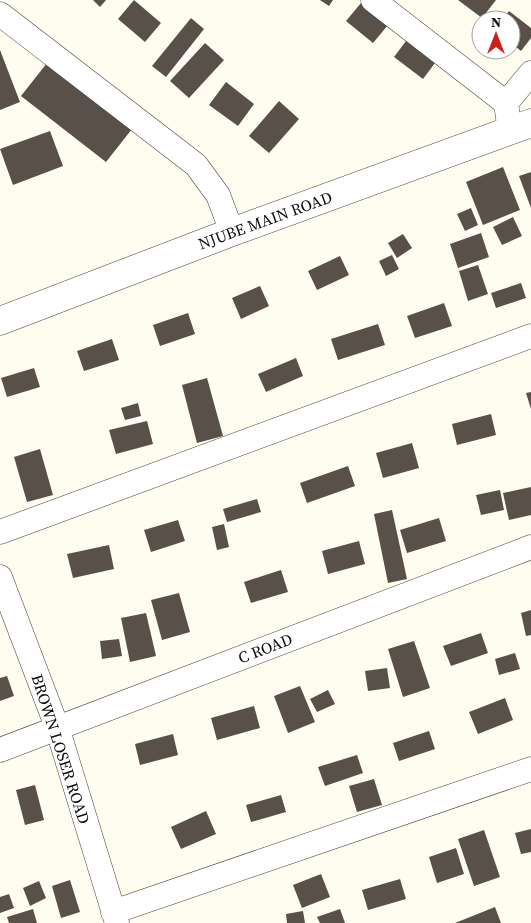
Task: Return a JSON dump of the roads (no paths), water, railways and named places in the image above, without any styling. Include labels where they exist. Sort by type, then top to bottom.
[{"type":"street","points":[[373,0],[506,103],[520,127]]},
{"type":"street","points":[[0,14],[196,165],[218,195],[232,232]]},
{"type":"street","points":[[506,103],[531,73]]},
{"type":"street","name":"NJUBE MAIN ROAD","points":[[0,321],[232,232],[520,127]]},
{"type":"street","points":[[0,532],[531,336]]},
{"type":"street","name":"C ROAD","points":[[0,750],[531,547]]},
{"type":"street","name":"BROWN LOSER ROAD","points":[[0,577],[57,727],[115,917]]},
{"type":"street","points":[[115,917],[531,769]]}]
